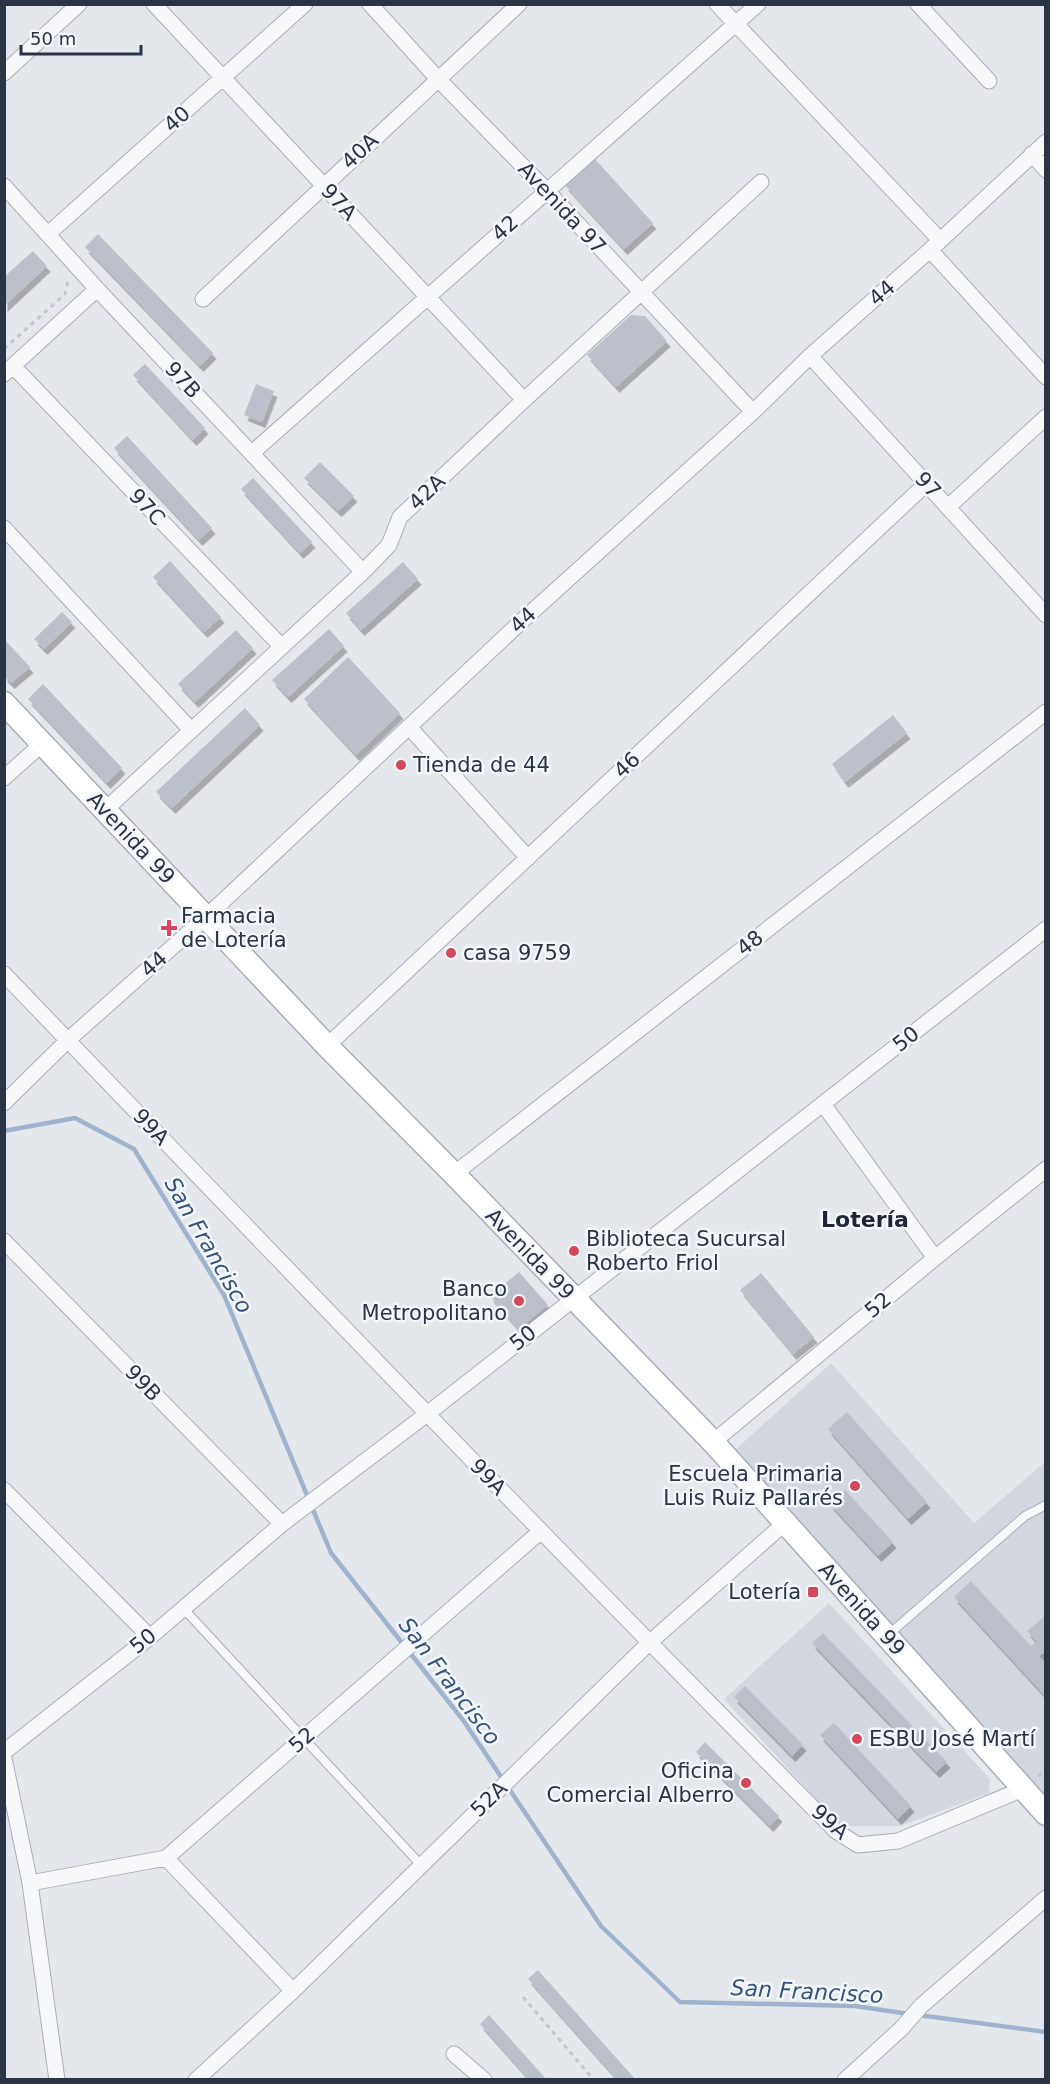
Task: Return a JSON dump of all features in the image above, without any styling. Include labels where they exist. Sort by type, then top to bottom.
[{"type":"street","points":[[4,73],[79,4]]},
{"type":"street","name":"97A","points":[[154,4],[524,400]]},
{"type":"street","name":"40","points":[[48,234],[306,4]]},
{"type":"street","name":"Avenida 97","points":[[370,4],[438,79],[547,191],[753,411]]},
{"type":"street","name":"40A","points":[[203,299],[519,4]]},
{"type":"street","points":[[717,4],[935,245],[1046,377]]},
{"type":"street","name":"42","points":[[252,453],[758,4]]},
{"type":"street","points":[[918,4],[990,81]]},
{"type":"street","name":"44","points":[[4,1103],[68,1040],[205,918],[524,619],[1046,142]]},
{"type":"street","points":[[1032,154],[1046,170]]},
{"type":"street","name":"42A","points":[[105,810],[363,572],[389,545],[399,518],[761,182]]},
{"type":"street","name":"97B","points":[[4,186],[97,289],[363,572]]},
{"type":"street","points":[[9,370],[97,289]]},
{"type":"street","name":"97","points":[[810,356],[1046,615]]},
{"type":"street","name":"97C","points":[[9,370],[281,646]]},
{"type":"street","points":[[948,507],[1046,417]]},
{"type":"street","name":"46","points":[[327,1046],[927,483]]},
{"type":"street","points":[[4,528],[191,730]]},
{"type":"street","name":"Avenida 99","points":[[4,703],[327,1046],[713,1442],[1046,1814]]},
{"type":"street","name":"48","points":[[453,1173],[1046,712]]},
{"type":"street","points":[[410,728],[528,858]]},
{"type":"street","points":[[4,778],[42,744]]},
{"type":"street","name":"50","points":[[4,1752],[150,1637],[282,1524],[427,1414],[1046,929]]},
{"type":"street","name":"99A","points":[[4,974],[427,1414],[836,1831],[858,1845],[898,1840],[1023,1789]]},
{"type":"street","points":[[823,1104],[934,1258]]},
{"type":"street","name":"52","points":[[713,1442],[934,1258],[1046,1169]]},
{"type":"street","name":"99B","points":[[4,1241],[282,1524]]},
{"type":"street","points":[[4,1490],[150,1637]]},
{"type":"street","name":"52A","points":[[196,2079],[293,1991],[649,1642],[785,1524]]},
{"type":"street","name":"52","points":[[166,1858],[541,1531]]},
{"type":"street","points":[[4,1758],[30,1883],[57,2079]]},
{"type":"street","points":[[30,1883],[166,1858],[293,1991]]},
{"type":"street","points":[[845,2079],[902,2028],[921,2006],[1046,1898]]},
{"type":"street","points":[[454,2054],[484,2079]]},
{"type":"lane","points":[[886,1636],[1025,1516],[1046,1505]]},
{"type":"lane","points":[[183,1608],[421,1865]]},
{"type":"path","points":[[4,349],[65,294],[69,282],[67,275]]},
{"type":"path","points":[[523,1997],[594,2079]]},
{"type":"shaded area","points":[[831,1363],[974,1523],[1045,1462],[1045,1799],[736,1449]]},
{"type":"shaded area","name":"ESBU José Martí","points":[[829,1603],[990,1779],[989,1793],[900,1826],[841,1826],[724,1699]]},
{"type":"building","points":[[594,158],[653,223],[624,249],[565,185]]},
{"type":"building","points":[[98,234],[213,353],[200,366],[85,247]]},
{"type":"building","points":[[33,251],[47,266],[4,306],[4,277]]},
{"type":"building","points":[[631,315],[645,316],[667,341],[616,387],[587,355]]},
{"type":"building","points":[[145,364],[205,428],[193,440],[133,375]]},
{"type":"building","points":[[256,384],[274,391],[262,422],[244,415]]},
{"type":"building","points":[[127,436],[212,528],[199,540],[114,448]]},
{"type":"building","points":[[320,462],[354,496],[338,511],[304,478]]},
{"type":"building","points":[[253,478],[312,542],[300,553],[241,489]]},
{"type":"building","points":[[170,561],[221,617],[204,632],[153,577]]},
{"type":"building","points":[[403,562],[418,579],[361,630],[346,613]]},
{"type":"building","points":[[62,612],[72,622],[44,649],[34,639]]},
{"type":"building","points":[[329,629],[344,646],[288,697],[272,680]]},
{"type":"building","points":[[236,630],[253,648],[195,702],[178,684]]},
{"type":"building","points":[[4,639],[30,667],[11,683],[4,676]]},
{"type":"building","points":[[348,657],[400,713],[356,755],[304,699]]},
{"type":"building","points":[[43,684],[122,768],[107,783],[28,699]]},
{"type":"building","points":[[245,708],[260,725],[172,808],[156,792]]},
{"type":"building","points":[[893,715],[907,733],[845,782],[832,764]]},
{"type":"building","name":"Banco Metropolitano","points":[[519,1272],[548,1305],[518,1329],[490,1296]]},
{"type":"building","points":[[761,1273],[814,1337],[793,1354],[740,1290]]},
{"type":"building","points":[[847,1412],[927,1502],[908,1519],[828,1429]]},
{"type":"building","points":[[845,1490],[893,1542],[878,1556],[830,1504]]},
{"type":"building","points":[[971,1581],[1031,1646],[1037,1642],[1027,1631],[1046,1615],[1046,1651],[1039,1656],[1046,1663],[1046,1697],[954,1597]]},
{"type":"building","points":[[823,1633],[947,1762],[936,1772],[812,1643]]},
{"type":"building","points":[[745,1686],[803,1745],[792,1756],[734,1697]]},
{"type":"building","points":[[834,1723],[911,1806],[898,1819],[820,1735]]},
{"type":"building","points":[[705,1742],[779,1816],[770,1826],[696,1752]]},
{"type":"building","points":[[538,1970],[636,2080],[618,2080],[528,1979]]},
{"type":"building","points":[[489,2015],[547,2080],[530,2080],[480,2024]]},
{"type":"waterway","name":"San Francisco","points":[[4,1131],[75,1118],[134,1149],[224,1295],[331,1553],[463,1720],[601,1926],[680,2002],[855,2006],[909,2014]]},
{"type":"waterway","name":"San Francisco","points":[[918,2015],[1046,2032]]},
{"type":"place","name":"Tienda de 44","points":[[401,765]]},
{"type":"place","name":"Farmacia de Lotería","points":[[169,928]]},
{"type":"place","name":"casa 9759","points":[[451,953]]},
{"type":"place","name":"Biblioteca Sucursal Roberto Friol","points":[[574,1251]]},
{"type":"place","name":"Banco Metropolitano","points":[[519,1301]]},
{"type":"place","name":"Escuela Primaria Luis Ruiz Pallarés","points":[[855,1486]]},
{"type":"place","name":"Lotería","points":[[813,1592]]},
{"type":"place","name":"ESBU José Martí","points":[[857,1739]]},
{"type":"place","name":"Oficina Comercial Alberro","points":[[746,1783]]},
{"type":"district","name":"Lotería","points":[[865,1219]]}]
